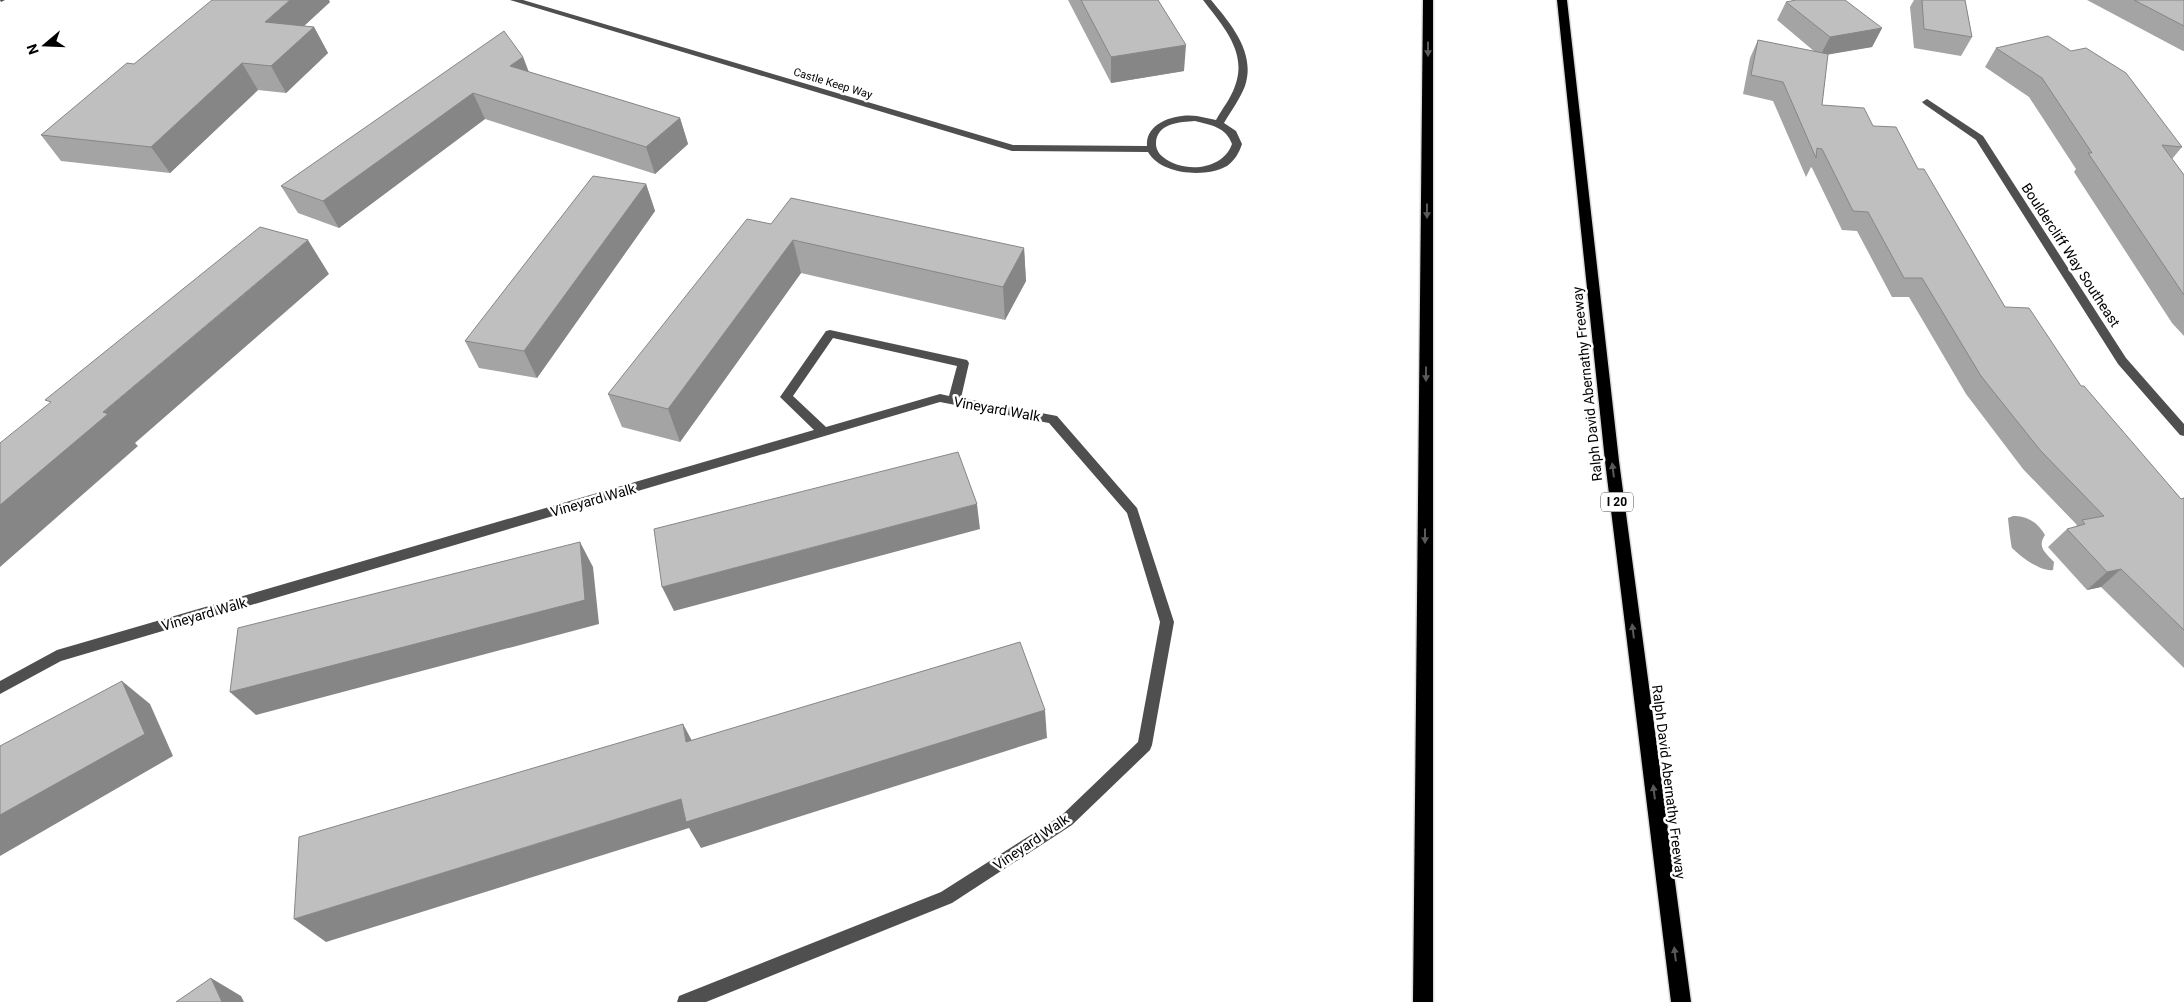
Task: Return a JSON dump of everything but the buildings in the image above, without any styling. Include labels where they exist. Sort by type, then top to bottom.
[{"type":"highway","points":[[1423,1002],[1428,0]]},
{"type":"highway","name":"Ralph David Abernathy Freeway","points":[[1562,0],[1612,461],[1681,1002]]},
{"type":"street","name":"Castle Keep Way","points":[[514,0],[1012,148],[1151,149]]},
{"type":"street","points":[[1207,0],[1235,36],[1243,59],[1240,84],[1219,123]]},
{"type":"street","name":"Bouldercliff Way Southeast","points":[[1927,102],[1980,138],[2122,361],[2184,432]]},
{"type":"street","points":[[1195,118],[1219,123],[1229,130],[1237,139],[1238,151],[1226,164],[1212,169],[1182,169],[1166,164],[1157,158],[1151,149],[1150,138],[1156,129],[1167,123],[1195,118]]},
{"type":"street","points":[[824,432],[786,397],[830,334],[963,363],[954,401]]},
{"type":"street","name":"Vineyard Walk","points":[[0,688],[57,656],[940,398],[1053,419],[1133,511],[1167,622],[1145,745],[1067,820],[946,898],[685,1002]]},
{"type":"shaded area","points":[[2013,516],[2027,518],[2035,523],[2045,535],[2042,546],[2054,562],[2053,570],[2042,569],[2036,566],[2012,548],[2008,518]]}]
